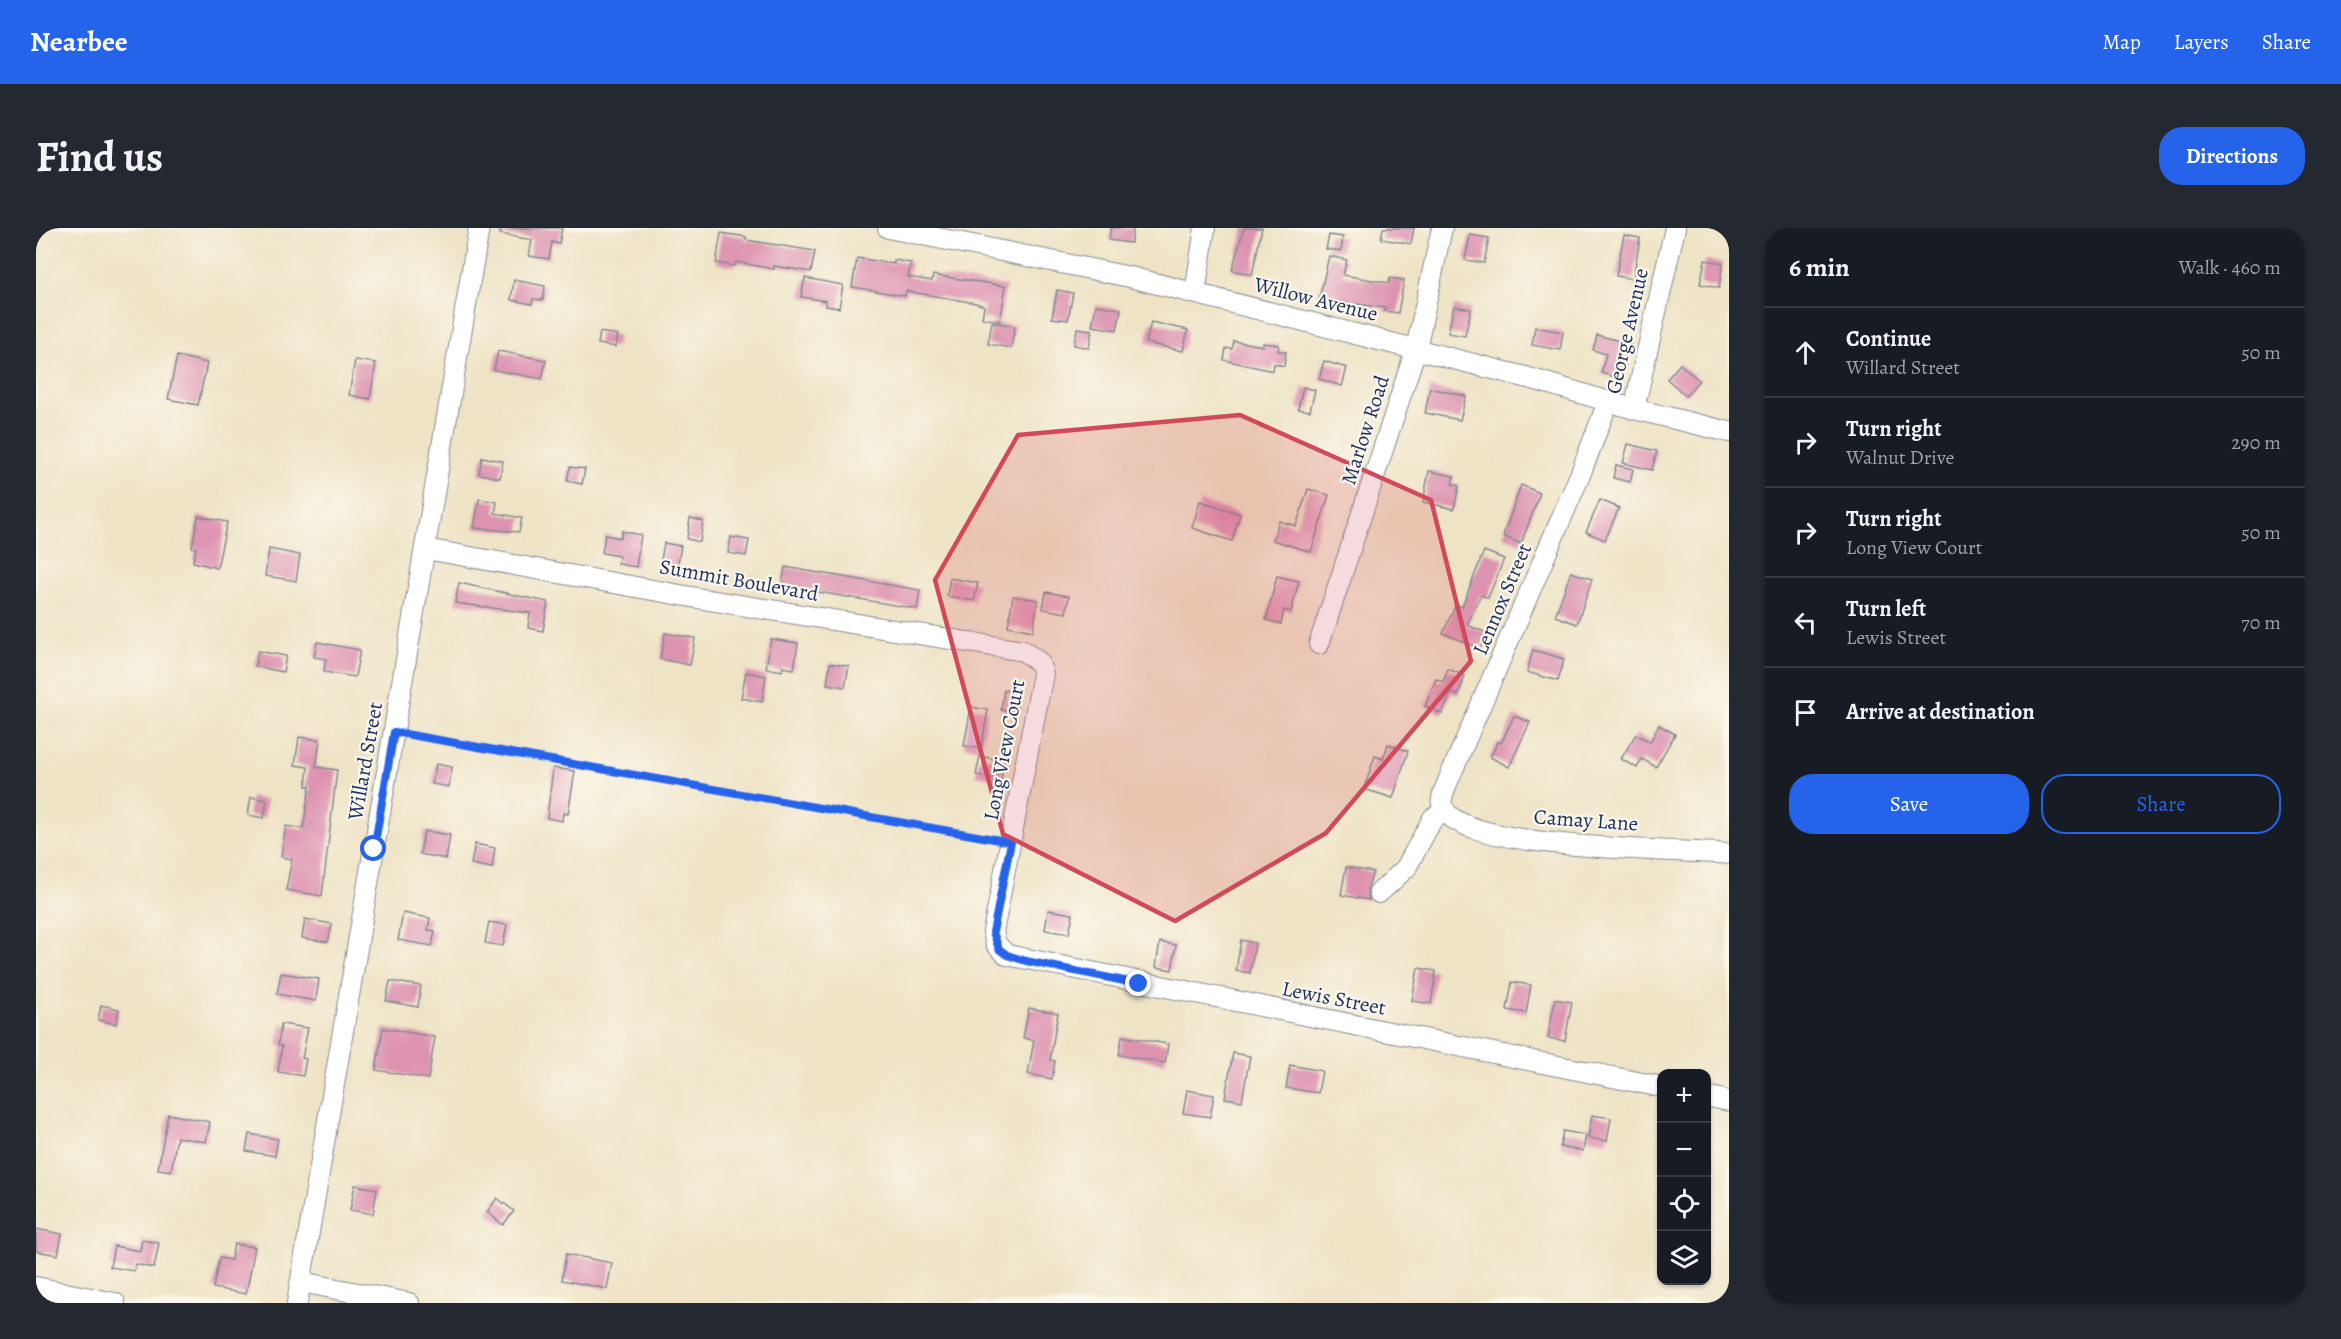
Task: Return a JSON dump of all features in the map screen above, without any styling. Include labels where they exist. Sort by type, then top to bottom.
[{"type":"street","name":"Willard Street","points":[[297,1303],[479,228]]},
{"type":"street","name":"Willow Avenue","points":[[888,228],[1130,277],[1416,349],[1634,409],[1729,432]]},
{"type":"street","points":[[1195,293],[1204,228]]},
{"type":"street","name":"Marlow Road","points":[[1319,644],[1416,349],[1442,228]]},
{"type":"street","name":"George Avenue","points":[[1634,409],[1675,228]]},
{"type":"street","name":"Lennox Street","points":[[1446,812],[1441,801],[1448,782],[1576,486],[1608,402]]},
{"type":"street","name":"Summit Boulevard","points":[[426,549],[697,598],[1023,651],[1040,665]]},
{"type":"street","name":"Long View Court","points":[[999,949],[993,932],[1043,674],[1040,665]]},
{"type":"street","points":[[1379,893],[1406,868],[1434,818],[1446,812]]},
{"type":"street","name":"Camay Lane","points":[[1446,812],[1461,823],[1499,836],[1533,842],[1729,854]]},
{"type":"street","name":"Lewis Street","points":[[999,949],[1007,955],[1026,961],[1657,1086]]},
{"type":"street","points":[[1711,1097],[1729,1101]]},
{"type":"street","points":[[301,1282],[410,1303]]},
{"type":"street","points":[[36,1287],[115,1303]]},
{"type":"path","points":[[394,732],[1011,842]]},
{"type":"highlighted area","points":[[1240,415],[1431,500],[1471,661],[1326,833],[1175,921],[1003,834],[935,580],[1018,435]]},
{"type":"building","points":[[501,228],[562,228],[559,244],[552,242],[549,259],[529,256],[532,240],[500,234]]},
{"type":"building","points":[[1111,228],[1133,228],[1131,243],[1109,240]]},
{"type":"building","points":[[1244,228],[1262,228],[1252,275],[1232,270]]},
{"type":"building","points":[[1383,228],[1414,228],[1411,244],[1381,239]]},
{"type":"building","points":[[721,233],[746,237],[746,240],[815,251],[811,272],[774,266],[774,269],[736,262],[735,266],[716,263]]},
{"type":"building","points":[[1329,235],[1343,237],[1341,251],[1326,249]]},
{"type":"building","points":[[1470,235],[1489,238],[1484,263],[1465,260]]},
{"type":"building","points":[[1624,235],[1640,238],[1633,279],[1616,276]]},
{"type":"building","points":[[1329,256],[1347,260],[1343,275],[1389,283],[1390,278],[1404,280],[1398,313],[1384,311],[1385,308],[1319,299]]},
{"type":"building","points":[[857,258],[894,264],[894,260],[911,263],[908,277],[932,281],[933,275],[1006,286],[1000,321],[982,318],[984,306],[976,303],[906,291],[905,296],[852,287]]},
{"type":"building","points":[[1705,260],[1723,263],[1719,288],[1700,284]]},
{"type":"building","points":[[805,278],[843,285],[839,308],[826,306],[826,301],[801,297]]},
{"type":"building","points":[[514,280],[545,286],[543,300],[533,299],[532,304],[511,300]]},
{"type":"building","points":[[1057,290],[1073,293],[1068,320],[1052,318]]},
{"type":"building","points":[[1096,305],[1121,309],[1117,330],[1092,326]]},
{"type":"building","points":[[1454,306],[1471,309],[1465,336],[1448,333]]},
{"type":"building","points":[[992,322],[1015,326],[1011,348],[988,344]]},
{"type":"building","points":[[1151,322],[1188,330],[1183,351],[1146,343]]},
{"type":"building","points":[[1535,327],[1563,332],[1560,350],[1532,345]]},
{"type":"building","points":[[1077,328],[1092,330],[1089,348],[1074,345]]},
{"type":"building","points":[[600,332],[618,335],[616,347],[598,344]]},
{"type":"building","points":[[1597,335],[1631,344],[1621,379],[1601,373],[1606,354],[1593,350]]},
{"type":"building","points":[[1234,341],[1263,346],[1263,343],[1279,345],[1278,351],[1286,352],[1284,366],[1274,364],[1273,371],[1224,360],[1226,348],[1232,349]]},
{"type":"building","points":[[498,351],[546,360],[542,379],[494,370]]},
{"type":"building","points":[[177,356],[207,363],[198,405],[168,399]]},
{"type":"building","points":[[355,360],[376,363],[370,399],[349,395]]},
{"type":"building","points":[[1324,361],[1347,368],[1342,386],[1319,379]]},
{"type":"building","points":[[1680,364],[1699,380],[1686,396],[1667,379]]},
{"type":"building","points":[[1303,387],[1315,390],[1310,411],[1298,409]]},
{"type":"building","points":[[1430,388],[1466,396],[1460,420],[1425,413]]},
{"type":"building","points":[[1628,444],[1657,451],[1652,470],[1623,463]]},
{"type":"building","points":[[482,457],[503,461],[500,478],[479,474]]},
{"type":"building","points":[[1616,465],[1633,469],[1630,482],[1613,478]]},
{"type":"building","points":[[570,467],[585,469],[582,484],[567,481]]},
{"type":"building","points":[[1429,471],[1454,476],[1452,484],[1459,486],[1454,509],[1423,502]]},
{"type":"building","points":[[1521,485],[1540,493],[1521,544],[1503,536]]},
{"type":"building","points":[[1308,489],[1329,495],[1311,552],[1273,540],[1279,521],[1296,526]]},
{"type":"building","points":[[479,499],[497,502],[495,513],[522,518],[519,532],[474,528]]},
{"type":"building","points":[[1600,500],[1619,508],[1605,540],[1586,532]]},
{"type":"building","points":[[1200,501],[1240,514],[1232,541],[1192,528]]},
{"type":"building","points":[[198,516],[227,522],[217,568],[193,562],[196,548],[192,547]]},
{"type":"building","points":[[690,518],[703,521],[700,542],[687,539]]},
{"type":"building","points":[[622,531],[641,535],[636,567],[618,564],[619,556],[602,553],[605,535],[621,538]]},
{"type":"building","points":[[731,537],[749,540],[746,556],[728,553]]},
{"type":"building","points":[[664,543],[681,546],[676,574],[659,571]]},
{"type":"building","points":[[269,549],[300,555],[296,581],[265,576]]},
{"type":"building","points":[[1484,551],[1504,559],[1488,598],[1481,595],[1467,625],[1487,633],[1480,649],[1443,633],[1456,604],[1462,607]]},
{"type":"building","points":[[785,567],[920,590],[917,609],[782,586]]},
{"type":"building","points":[[1571,572],[1592,579],[1577,624],[1555,616]]},
{"type":"building","points":[[1277,576],[1299,581],[1291,612],[1284,610],[1281,624],[1266,620]]},
{"type":"building","points":[[950,578],[978,583],[974,601],[947,596]]},
{"type":"building","points":[[459,583],[548,602],[543,631],[528,628],[530,613],[455,603]]},
{"type":"building","points":[[1046,592],[1069,596],[1066,613],[1043,609]]},
{"type":"building","points":[[1013,596],[1038,600],[1033,631],[1008,626]]},
{"type":"building","points":[[665,633],[695,638],[690,665],[660,659]]},
{"type":"building","points":[[771,639],[798,643],[794,669],[783,667],[782,671],[766,668]]},
{"type":"building","points":[[317,642],[360,650],[355,677],[324,672],[326,659],[314,657]]},
{"type":"building","points":[[1533,650],[1564,659],[1558,681],[1527,672]]},
{"type":"building","points":[[258,651],[286,656],[283,672],[255,666]]},
{"type":"building","points":[[830,663],[849,666],[845,687],[827,684]]},
{"type":"building","points":[[1448,669],[1465,676],[1458,695],[1451,693],[1442,714],[1425,706],[1436,679],[1443,682]]},
{"type":"building","points":[[746,672],[766,676],[762,702],[741,698]]},
{"type":"building","points":[[1004,690],[1019,692],[1016,712],[1001,710]]},
{"type":"building","points":[[971,707],[988,710],[981,749],[964,746]]},
{"type":"building","points":[[1514,716],[1530,722],[1509,767],[1490,757],[1498,742],[1501,743]]},
{"type":"building","points":[[1659,725],[1675,734],[1656,767],[1642,759],[1637,768],[1621,759],[1636,734],[1650,742]]},
{"type":"building","points":[[299,737],[320,740],[316,767],[337,770],[322,896],[286,890],[292,859],[281,857],[286,826],[303,829],[310,786],[306,786],[308,767],[295,765]]},
{"type":"building","points":[[1388,744],[1408,751],[1393,798],[1364,789],[1375,756],[1383,759]]},
{"type":"building","points":[[980,756],[1004,761],[1001,780],[976,775]]},
{"type":"building","points":[[436,764],[452,767],[449,787],[432,784]]},
{"type":"building","points":[[553,768],[575,771],[568,814],[563,813],[562,821],[547,818]]},
{"type":"building","points":[[251,797],[267,800],[264,818],[248,815]]},
{"type":"building","points":[[424,831],[450,835],[446,859],[420,854]]},
{"type":"building","points":[[475,844],[495,848],[492,868],[471,864]]},
{"type":"building","points":[[1346,867],[1373,872],[1367,890],[1369,900],[1341,895]]},
{"type":"building","points":[[1048,910],[1073,914],[1069,934],[1045,930]]},
{"type":"building","points":[[403,913],[430,918],[428,930],[435,931],[432,946],[398,940]]},
{"type":"building","points":[[305,919],[332,924],[328,942],[302,938]]},
{"type":"building","points":[[489,922],[507,925],[503,946],[485,943]]},
{"type":"building","points":[[1241,940],[1255,943],[1250,973],[1236,971]]},
{"type":"building","points":[[1160,942],[1176,945],[1172,970],[1156,967]]},
{"type":"building","points":[[1418,968],[1436,971],[1431,1004],[1412,1001]]},
{"type":"building","points":[[281,973],[319,979],[316,1001],[277,994]]},
{"type":"building","points":[[390,981],[421,986],[418,1007],[386,1001]]},
{"type":"building","points":[[1512,982],[1531,985],[1526,1013],[1507,1010]]},
{"type":"building","points":[[1555,999],[1572,1002],[1565,1041],[1548,1038]]},
{"type":"building","points":[[101,1005],[119,1009],[116,1024],[98,1020]]},
{"type":"building","points":[[1029,1008],[1058,1013],[1050,1060],[1055,1061],[1052,1079],[1028,1074],[1034,1040],[1023,1038]]},
{"type":"building","points":[[281,1024],[308,1028],[302,1058],[306,1059],[303,1076],[278,1072],[282,1046],[278,1045]]},
{"type":"building","points":[[383,1028],[435,1037],[428,1079],[376,1070]]},
{"type":"building","points":[[1122,1036],[1168,1044],[1165,1063],[1119,1055]]},
{"type":"building","points":[[1233,1053],[1250,1056],[1242,1101],[1225,1098]]},
{"type":"building","points":[[1290,1065],[1322,1071],[1318,1093],[1286,1088]]},
{"type":"building","points":[[1187,1090],[1214,1095],[1210,1117],[1183,1113]]},
{"type":"building","points":[[168,1114],[210,1122],[206,1142],[177,1137],[171,1171],[158,1169]]},
{"type":"building","points":[[1592,1115],[1611,1118],[1607,1141],[1588,1138]]},
{"type":"building","points":[[1563,1131],[1586,1135],[1583,1151],[1560,1147]]},
{"type":"building","points":[[249,1134],[278,1139],[275,1156],[246,1151]]},
{"type":"building","points":[[355,1185],[377,1189],[373,1214],[350,1210]]},
{"type":"building","points":[[497,1198],[514,1211],[503,1225],[487,1212]]},
{"type":"building","points":[[36,1229],[62,1234],[58,1255],[36,1251]]},
{"type":"building","points":[[142,1240],[159,1243],[154,1268],[135,1264],[134,1271],[110,1267],[114,1246],[140,1251]]},
{"type":"building","points":[[234,1244],[255,1247],[246,1294],[213,1288],[219,1258],[231,1260]]},
{"type":"building","points":[[566,1254],[612,1263],[607,1289],[562,1280]]},
{"type":"route","points":[[374,849],[394,732],[1011,842],[993,932],[999,949],[1007,955],[1026,961],[1139,984]]}]
